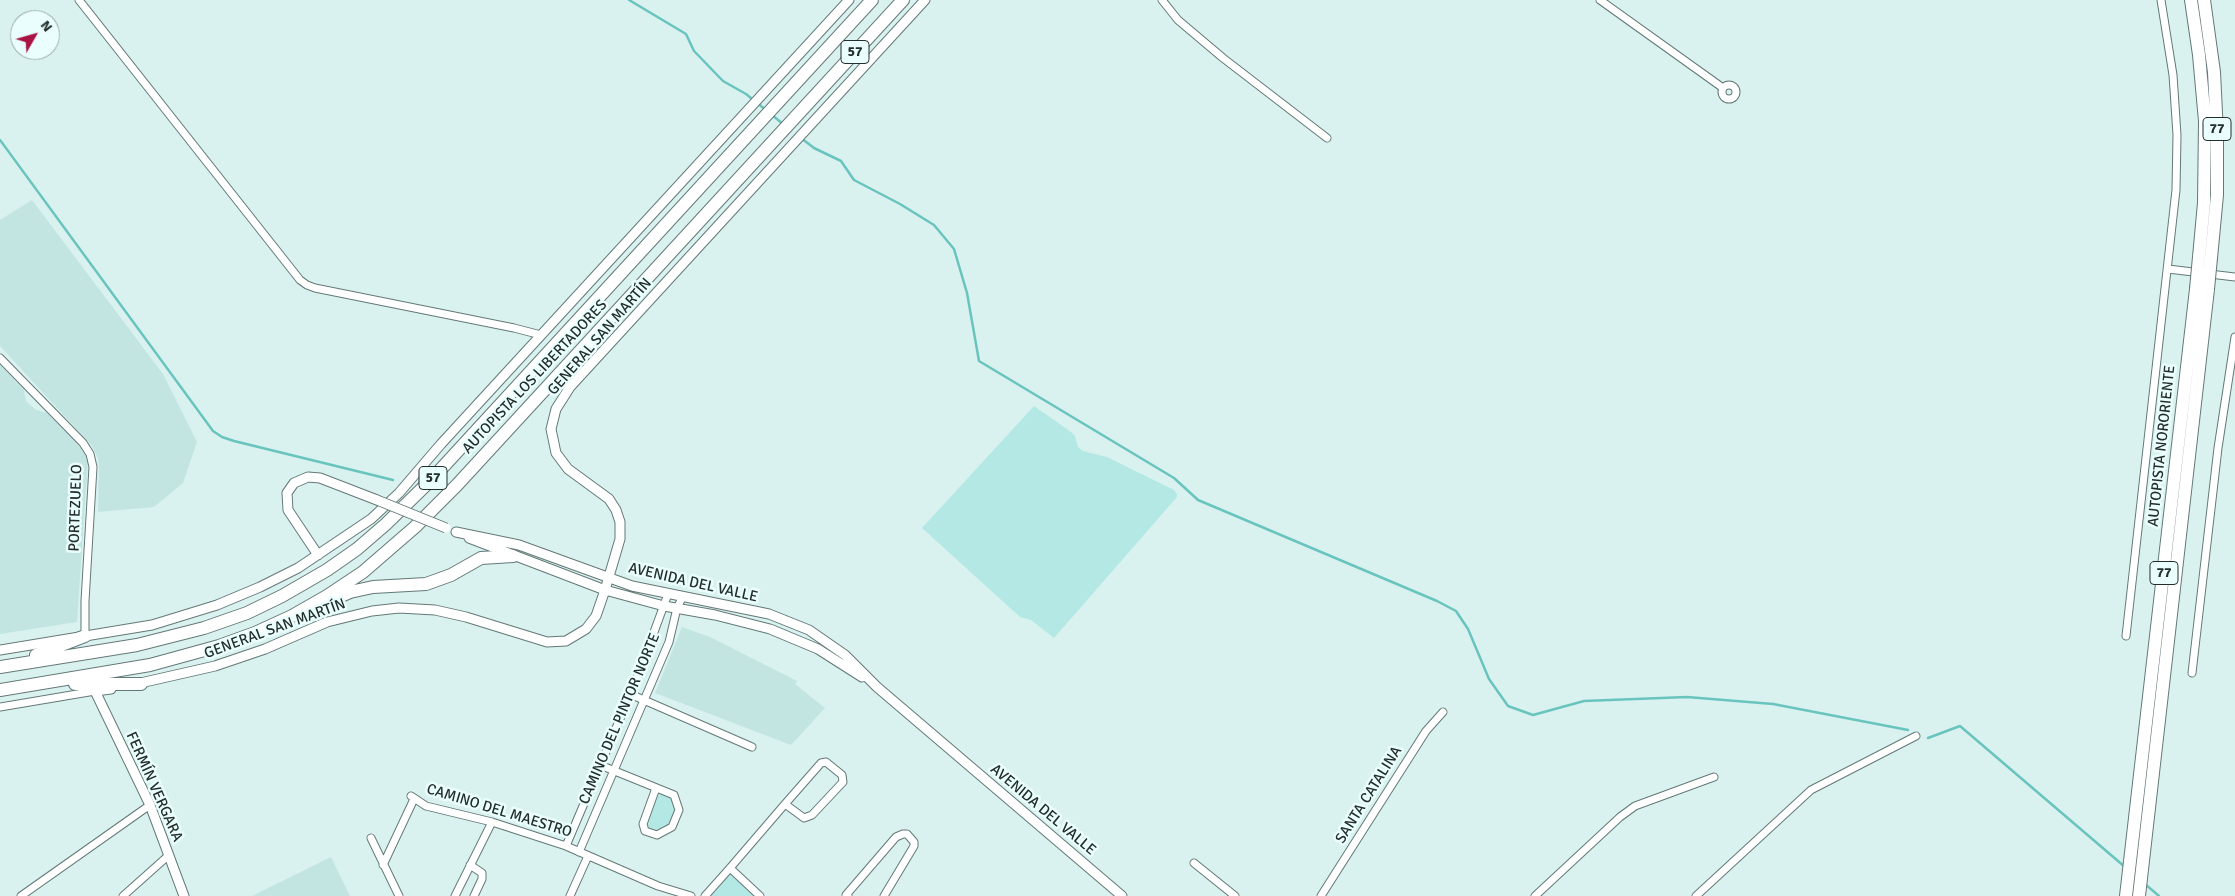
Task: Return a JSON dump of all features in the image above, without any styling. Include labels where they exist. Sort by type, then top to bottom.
[{"type":"highway","name":"AUTOPISTA LOS LIBERTADORES","points":[[2,667],[137,645],[204,628],[247,613],[282,596],[342,560],[386,524],[431,480],[872,0]]},
{"type":"highway","name":"AUTOPISTA LOS LIBERTADORES","points":[[0,690],[183,657],[237,640],[292,616],[363,572],[429,514],[903,0]]},
{"type":"highway","name":"AUTOPISTA NORORIENTE","points":[[2139,896],[2205,257],[2205,136],[2200,54],[2191,0]]},
{"type":"highway","name":"AUTOPISTA NORORIENTE","points":[[2204,0],[2213,65],[2218,149],[2216,210],[2205,257]]},
{"type":"highway","name":"AUTOPISTA NORORIENTE","points":[[2126,896],[2202,289]]},
{"type":"highway","points":[[292,616],[361,589],[426,584],[451,575],[481,558],[513,556]]},
{"type":"highway","points":[[2,667],[85,636]]},
{"type":"highway","points":[[40,683],[141,684]]},
{"type":"street","points":[[79,0],[300,280],[315,288],[541,335]]},
{"type":"street","points":[[0,650],[152,624],[204,610],[260,587],[318,555],[366,522],[390,502],[849,0]]},
{"type":"street","name":"GENERAL SAN MARTÍN","points":[[0,707],[141,684],[215,666],[265,649],[334,620],[380,610],[410,608],[435,610],[466,617],[540,640],[566,640],[580,634],[591,624],[606,590],[620,539],[619,517],[613,504],[605,494],[574,474],[559,458],[551,435],[554,412],[570,388],[925,0]]},
{"type":"street","points":[[1162,0],[1178,20],[1223,58],[1327,138]]},
{"type":"street","points":[[1600,0],[1723,88]]},
{"type":"street","points":[[2126,636],[2176,190],[2177,135],[2172,66],[2161,0]]},
{"type":"street","points":[[2168,269],[2235,277]]},
{"type":"street","points":[[2192,673],[2218,448],[2235,337]]},
{"type":"street","name":"PORTEZUELO","points":[[0,358],[82,443],[90,454],[93,467],[85,601],[85,636]]},
{"type":"street","name":"AVENIDA DEL VALLE","points":[[318,555],[288,510],[287,494],[294,484],[304,478],[320,478],[513,556],[606,590],[664,606],[738,620],[783,633],[830,657],[877,687]]},
{"type":"street","name":"AVENIDA DEL VALLE","points":[[456,532],[519,545],[632,586],[769,614],[797,624],[834,646],[877,687],[1122,896]]},
{"type":"street","name":"CAMINO DEL PINTOR NORTE","points":[[566,846],[630,694],[668,594]]},
{"type":"street","name":"CAMINO DEL PINTOR NORTE","points":[[579,852],[668,642],[677,608],[683,596]]},
{"type":"street","name":"FERMÍN VERGARA","points":[[95,691],[150,804],[184,896]]},
{"type":"street","points":[[630,694],[752,746]]},
{"type":"street","name":"SANTA CATALINA","points":[[1321,896],[1426,731],[1443,712]]},
{"type":"street","points":[[1696,896],[1811,790],[1916,736]]},
{"type":"street","points":[[705,896],[730,868],[785,804],[821,763],[826,762],[842,775],[843,782],[812,815],[804,818],[785,804]]},
{"type":"street","points":[[600,765],[656,788],[666,790],[674,795],[679,810],[672,827],[656,835],[651,835],[645,831],[643,824],[656,788]]},
{"type":"street","points":[[1535,896],[1620,817],[1636,806],[1714,777]]},
{"type":"street","name":"CAMINO DEL MAESTRO","points":[[383,865],[412,798],[426,806],[492,822],[566,846],[658,886],[679,894],[691,896]]},
{"type":"street","points":[[21,896],[150,804]]},
{"type":"street","points":[[455,896],[492,822]]},
{"type":"street","points":[[846,896],[896,837],[907,834],[914,842],[914,846],[884,896]]},
{"type":"street","points":[[371,838],[399,896]]},
{"type":"street","points":[[123,896],[169,855]]},
{"type":"street","points":[[570,896],[588,856]]},
{"type":"street","points":[[1194,863],[1235,896]]},
{"type":"street","points":[[470,865],[482,873],[482,879],[474,896]]},
{"type":"street","points":[[730,868],[760,896]]},
{"type":"shaded area","points":[[32,200],[163,374],[197,442],[183,483],[154,507],[98,512],[99,467],[98,458],[92,446],[0,346],[0,220]]},
{"type":"shaded area","points":[[0,365],[24,390],[26,401],[36,410],[47,413],[81,448],[88,460],[77,622],[0,634]]},
{"type":"shaded area","points":[[1034,406],[1071,432],[1075,436],[1078,447],[1083,451],[1107,457],[1174,490],[1177,494],[1177,497],[1054,638],[1031,620],[1020,617],[922,528]]},
{"type":"shaded area","points":[[682,627],[710,637],[797,681],[795,684],[825,708],[791,745],[655,693]]},
{"type":"shaded area","points":[[662,794],[672,799],[676,809],[667,828],[653,833],[648,830],[645,824],[646,818],[658,795]]},
{"type":"shaded area","points":[[331,857],[350,896],[252,896],[256,894]]},
{"type":"shaded area","points":[[730,873],[755,896],[710,896]]},
{"type":"waterway","points":[[629,0],[686,34],[694,51],[723,81],[746,94],[766,110]]},
{"type":"waterway","points":[[772,115],[783,124]]},
{"type":"waterway","points":[[801,138],[814,148],[841,161],[854,180],[900,204],[934,225],[954,249],[967,293],[979,361],[1174,478],[1198,500],[1437,601],[1456,611],[1468,629],[1489,679],[1508,706],[1533,715],[1584,701],[1687,697],[1773,704],[1908,730]]},
{"type":"waterway","points":[[0,140],[213,431],[222,437],[234,441],[393,480]]},
{"type":"waterway","points":[[1928,738],[1960,726],[2125,867]]},
{"type":"waterway","points":[[2145,884],[2159,896]]}]
